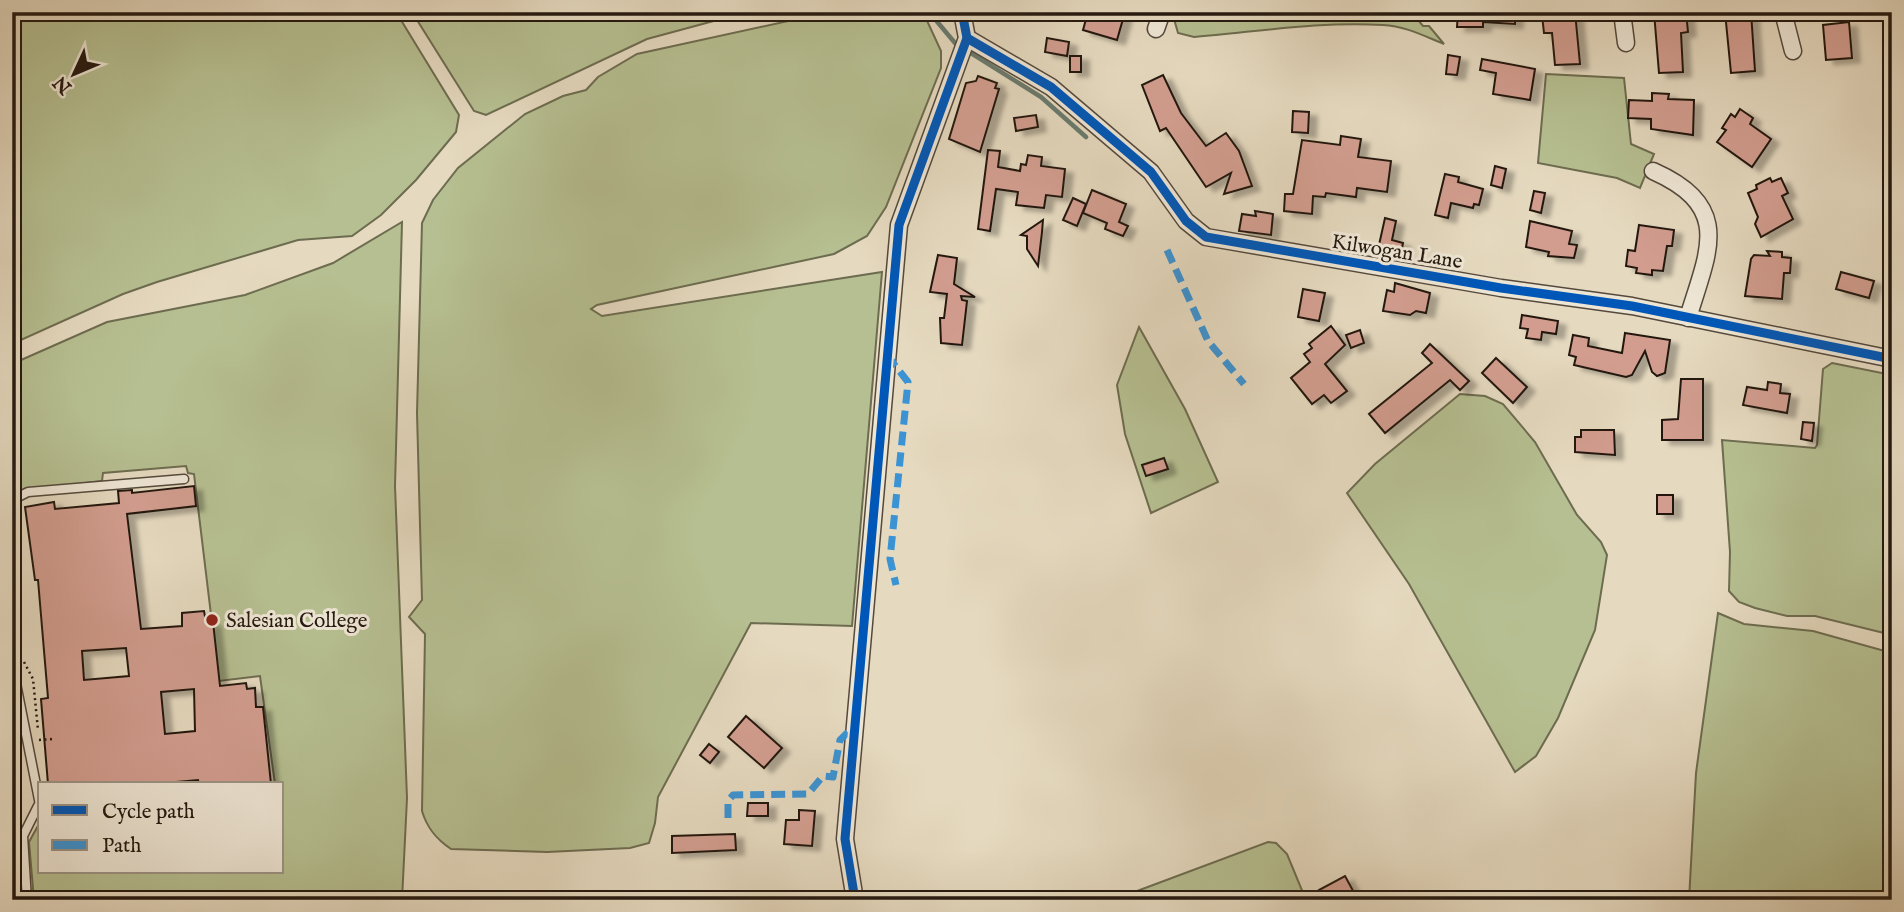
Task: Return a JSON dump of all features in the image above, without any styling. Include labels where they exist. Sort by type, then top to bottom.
[{"type":"street","points":[[855,900],[850,885],[845,839],[899,225],[964,47],[962,12]]},
{"type":"street","points":[[1156,29],[1162,12]]},
{"type":"street","points":[[1622,12],[1626,43]]},
{"type":"street","points":[[1783,12],[1793,51]]},
{"type":"street","name":"Kilwogan Lane","points":[[964,47],[1051,87],[1151,172],[1192,228],[1206,237],[1501,288],[1632,306],[1892,359]]},
{"type":"street","points":[[1653,171],[1678,182],[1694,197],[1711,233],[1688,318]]},
{"type":"lane","points":[[12,500],[28,492],[184,479]]},
{"type":"lane","points":[[12,663],[19,688],[38,799]]},
{"type":"lane","points":[[27,900],[23,836],[38,808]]},
{"type":"path","points":[[12,644],[33,679],[38,740],[53,739]]},
{"type":"green space","points":[[12,12],[396,12],[459,115],[456,132],[416,180],[381,215],[352,236],[298,240],[157,282],[123,294],[12,344]]},
{"type":"green space","points":[[412,12],[747,12],[647,39],[486,115],[474,111]]},
{"type":"green space","points":[[849,12],[923,12],[941,51],[941,68],[886,207],[867,236],[834,254],[597,305],[591,309],[602,316],[882,272],[852,626],[751,623],[658,797],[649,843],[630,848],[547,852],[451,849],[433,833],[422,811],[425,634],[409,617],[422,600],[417,413],[422,223],[433,200],[458,168],[525,114],[563,96],[586,90],[598,77],[637,54],[811,16]]},
{"type":"green space","points":[[1172,12],[1405,12],[1413,14],[1423,26],[1429,26],[1444,44],[1399,27],[1359,24],[1194,37],[1178,33]]},
{"type":"green space","points":[[1546,74],[1624,78],[1631,144],[1654,154],[1640,188],[1617,178],[1538,163]]},
{"type":"green space","name":"Salesian College","points":[[402,222],[395,486],[407,798],[402,900],[34,900],[29,842],[38,826],[38,874],[284,874],[284,782],[275,782],[260,676],[219,681],[194,474],[188,473],[186,466],[103,473],[102,481],[19,491],[12,495],[12,364],[107,322],[245,295],[333,263]]},
{"type":"green space","points":[[1139,327],[1185,409],[1218,482],[1151,513],[1125,434],[1117,385]]},
{"type":"green space","points":[[1832,363],[1892,375],[1892,635],[1815,616],[1787,616],[1755,608],[1739,602],[1729,591],[1730,552],[1722,440],[1815,448],[1823,369]]},
{"type":"green space","points":[[1460,394],[1485,396],[1503,404],[1535,442],[1577,515],[1601,542],[1607,555],[1595,630],[1558,718],[1536,756],[1515,772],[1409,584],[1347,493],[1375,464]]},
{"type":"green space","points":[[1718,613],[1744,624],[1813,631],[1892,653],[1892,900],[1689,900],[1696,773]]},
{"type":"green space","points":[[1268,842],[1276,843],[1287,854],[1306,900],[1113,900]]},
{"type":"building","points":[[1088,12],[1125,12],[1117,40],[1083,30]]},
{"type":"building","points":[[1458,12],[1515,12],[1515,24],[1483,22],[1483,27],[1457,27]]},
{"type":"building","points":[[1575,12],[1580,64],[1555,65],[1552,33],[1544,33],[1542,15]]},
{"type":"building","points":[[1654,12],[1686,12],[1688,32],[1681,33],[1683,72],[1659,73]]},
{"type":"building","points":[[1725,12],[1751,12],[1755,71],[1731,73]]},
{"type":"building","points":[[1849,22],[1852,58],[1826,60],[1823,25]]},
{"type":"building","points":[[1047,38],[1069,42],[1067,56],[1045,52]]},
{"type":"building","points":[[1448,55],[1460,57],[1457,75],[1446,74]]},
{"type":"building","points":[[1070,56],[1081,56],[1081,72],[1070,72]]},
{"type":"building","points":[[1482,59],[1535,69],[1530,100],[1493,94],[1496,73],[1480,70]]},
{"type":"building","points":[[1163,75],[1181,113],[1206,146],[1226,133],[1239,151],[1252,186],[1224,194],[1231,173],[1206,187],[1166,128],[1160,131],[1142,85]]},
{"type":"building","points":[[978,76],[997,83],[995,88],[999,89],[980,152],[949,139],[966,83],[976,81]]},
{"type":"building","points":[[1652,93],[1669,94],[1668,99],[1694,100],[1693,135],[1651,129],[1651,119],[1628,118],[1629,100],[1652,101]]},
{"type":"building","points":[[1740,109],[1753,118],[1750,124],[1771,139],[1752,167],[1717,142],[1726,130],[1722,128],[1731,114],[1735,117]]},
{"type":"building","points":[[1293,111],[1309,112],[1308,133],[1292,132]]},
{"type":"building","points":[[1036,115],[1038,127],[1016,131],[1014,118]]},
{"type":"building","points":[[1341,136],[1361,139],[1358,157],[1391,161],[1387,192],[1357,188],[1356,197],[1326,193],[1325,197],[1313,196],[1312,214],[1284,211],[1285,194],[1293,194],[1302,140],[1340,145]]},
{"type":"building","points":[[988,150],[1000,151],[998,167],[1020,171],[1021,164],[1026,165],[1028,155],[1042,157],[1041,166],[1065,169],[1062,197],[1046,195],[1044,208],[1016,205],[1018,192],[996,189],[990,231],[978,229]]},
{"type":"building","points":[[1495,166],[1506,169],[1502,188],[1491,185]]},
{"type":"building","points":[[1445,174],[1459,177],[1458,182],[1483,189],[1479,205],[1474,204],[1473,208],[1451,203],[1448,218],[1435,215]]},
{"type":"building","points":[[1770,178],[1772,182],[1781,178],[1788,193],[1782,196],[1793,219],[1761,237],[1755,224],[1758,217],[1748,193],[1757,189],[1756,185]]},
{"type":"building","points":[[1092,190],[1126,204],[1119,222],[1128,226],[1123,236],[1105,229],[1107,223],[1083,213]]},
{"type":"building","points":[[1534,191],[1545,193],[1541,213],[1530,210]]},
{"type":"building","points":[[1073,198],[1086,204],[1077,226],[1063,220]]},
{"type":"building","points":[[1255,211],[1273,214],[1271,235],[1239,231],[1242,214],[1256,216]]},
{"type":"building","points":[[1385,218],[1396,221],[1392,240],[1403,243],[1400,258],[1377,254]]},
{"type":"building","points":[[1043,220],[1038,266],[1027,249],[1027,236],[1021,235]]},
{"type":"building","points":[[1530,221],[1572,231],[1569,244],[1577,245],[1574,258],[1548,256],[1549,252],[1526,247]]},
{"type":"building","points":[[1639,225],[1674,230],[1672,246],[1667,246],[1663,271],[1652,270],[1652,275],[1636,273],[1637,268],[1626,266],[1628,250],[1635,251]]},
{"type":"building","points":[[1767,251],[1782,252],[1782,257],[1791,258],[1790,273],[1784,273],[1782,299],[1745,296],[1751,259],[1754,255],[1770,256]]},
{"type":"building","points":[[938,255],[957,258],[954,284],[975,297],[961,296],[962,300],[967,301],[962,345],[941,343],[940,318],[944,318],[947,294],[930,292]]},
{"type":"building","points":[[1841,272],[1874,281],[1869,298],[1836,289]]},
{"type":"building","points":[[1395,283],[1430,293],[1426,313],[1416,311],[1410,315],[1383,311],[1387,290],[1394,292]]},
{"type":"building","points":[[1303,289],[1325,293],[1319,321],[1298,317]]},
{"type":"building","points":[[1522,315],[1558,321],[1556,334],[1542,332],[1541,340],[1526,338],[1528,329],[1520,328]]},
{"type":"building","points":[[1331,326],[1345,345],[1325,364],[1347,391],[1331,403],[1324,395],[1312,404],[1291,378],[1310,362],[1304,354],[1312,348],[1309,344]]},
{"type":"building","points":[[1360,330],[1364,343],[1351,348],[1346,335]]},
{"type":"building","points":[[1625,333],[1670,340],[1665,373],[1657,376],[1652,372],[1645,351],[1632,375],[1626,377],[1574,365],[1576,357],[1569,355],[1573,335],[1589,338],[1588,346],[1622,353]]},
{"type":"building","points":[[1430,344],[1469,381],[1460,390],[1450,380],[1385,433],[1369,414],[1432,363],[1422,353]]},
{"type":"building","points":[[1496,358],[1527,387],[1513,403],[1482,373]]},
{"type":"building","points":[[1681,379],[1703,379],[1703,440],[1662,440],[1662,420],[1678,419]]},
{"type":"building","points":[[1768,382],[1781,384],[1780,393],[1790,394],[1787,413],[1743,405],[1747,387],[1767,390]]},
{"type":"building","points":[[1803,422],[1814,423],[1812,441],[1801,439]]},
{"type":"building","points":[[1581,430],[1614,430],[1615,455],[1575,452],[1575,437],[1581,437]]},
{"type":"building","points":[[1164,458],[1168,469],[1146,476],[1142,465]]},
{"type":"building","points":[[194,486],[196,506],[127,514],[141,629],[182,626],[182,613],[204,611],[206,622],[213,622],[220,686],[246,683],[247,689],[255,688],[256,707],[263,707],[271,782],[48,782],[41,699],[48,698],[38,580],[35,580],[25,507],[54,502],[55,509],[119,503],[118,491],[132,490],[132,493]],"holes":[[[126,648],[129,676],[84,680],[82,651]],[[194,689],[195,731],[165,734],[161,692]]]},
{"type":"building","points":[[1657,495],[1673,495],[1673,514],[1657,514]]},
{"type":"building","points":[[746,716],[782,748],[764,768],[728,737]]},
{"type":"building","points":[[709,744],[719,752],[710,763],[700,755]]},
{"type":"building","points":[[748,803],[768,803],[768,816],[747,816]]},
{"type":"building","points":[[799,810],[815,811],[812,846],[784,844],[786,820],[799,820]]},
{"type":"building","points":[[735,834],[736,850],[672,853],[672,836]]},
{"type":"building","points":[[1345,876],[1358,900],[1324,900],[1319,890]]},
{"type":"waterway","points":[[929,12],[955,43],[1041,97],[1086,137]]},
{"type":"marked path","points":[[1167,250],[1208,341],[1244,384]]},
{"type":"marked path","points":[[887,355],[908,382],[890,559],[896,585]]},
{"type":"marked path","points":[[728,818],[728,801],[733,795],[808,794],[823,776],[833,777],[840,740],[854,726]]},
{"type":"cycle path","points":[[855,900],[845,839],[899,225],[967,38],[962,12]]},
{"type":"cycle path","points":[[967,38],[1051,87],[1151,172],[1186,221],[1206,237],[1501,288],[1632,306],[1892,359]]},
{"type":"place","name":"Salesian College","points":[[212,620]]}]
